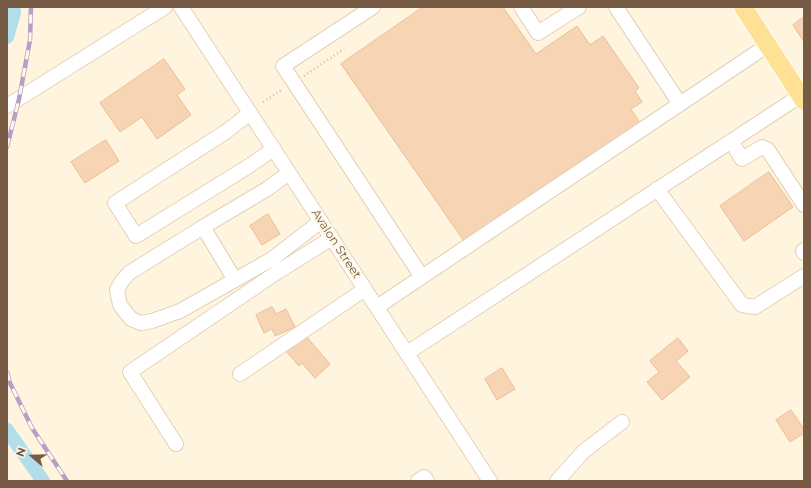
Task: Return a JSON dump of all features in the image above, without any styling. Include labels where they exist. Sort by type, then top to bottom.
[{"type":"main road","points":[[743,7],[802,98]]},
{"type":"street","points":[[7,106],[165,7]]},
{"type":"street","name":"Avalon Street","points":[[181,7],[490,481]]},
{"type":"street","points":[[374,7],[284,66],[422,277]]},
{"type":"street","points":[[521,7],[538,33],[579,7]]},
{"type":"street","points":[[616,7],[680,104]]},
{"type":"street","points":[[377,307],[768,46]]},
{"type":"street","points":[[407,352],[428,340],[731,141],[802,98]]},
{"type":"street","points":[[250,113],[227,131],[115,203],[136,236],[274,149]]},
{"type":"street","points":[[731,141],[742,159],[762,147],[768,150],[804,204]]},
{"type":"street","points":[[289,172],[267,189],[130,273],[122,281],[117,290],[120,305],[131,319],[141,323],[152,321],[180,311],[272,259],[321,221]]},
{"type":"street","points":[[657,189],[742,305],[755,307],[804,276]]},
{"type":"street","points":[[203,227],[235,280]]},
{"type":"street","points":[[176,444],[130,372],[279,271],[332,238]]},
{"type":"street","points":[[240,374],[365,289]]},
{"type":"street","points":[[557,481],[584,451],[622,422]]},
{"type":"street","points":[[418,481],[424,477],[426,481]]},
{"type":"building","points":[[423,7],[503,7],[536,54],[577,26],[590,45],[603,36],[639,88],[635,91],[642,102],[631,109],[640,123],[466,244],[341,64]]},
{"type":"building","points":[[804,17],[804,42],[793,25]]},
{"type":"building","points":[[164,59],[185,89],[177,95],[191,115],[157,139],[142,117],[120,132],[100,103]]},
{"type":"building","points":[[106,140],[119,161],[85,183],[71,162]]},
{"type":"building","points":[[769,172],[793,207],[744,241],[720,206]]},
{"type":"building","points":[[268,214],[280,234],[262,245],[250,226]]},
{"type":"building","points":[[272,307],[276,314],[286,309],[295,327],[275,336],[272,329],[264,333],[256,315]]},
{"type":"building","points":[[305,335],[330,364],[315,378],[302,363],[299,366],[286,351]]},
{"type":"building","points":[[678,338],[688,351],[676,361],[690,377],[662,400],[647,382],[659,372],[650,361]]},
{"type":"building","points":[[502,368],[515,389],[497,400],[485,379]]},
{"type":"building","points":[[791,410],[804,429],[804,433],[790,442],[776,420]]},
{"type":"waterway","points":[[7,37],[14,13],[13,7]]},
{"type":"waterway","points":[[7,430],[43,481]]},
{"type":"railway","points":[[7,147],[19,99],[30,40],[31,7]]},
{"type":"railway","points":[[7,372],[10,383],[32,428],[67,481]]}]
